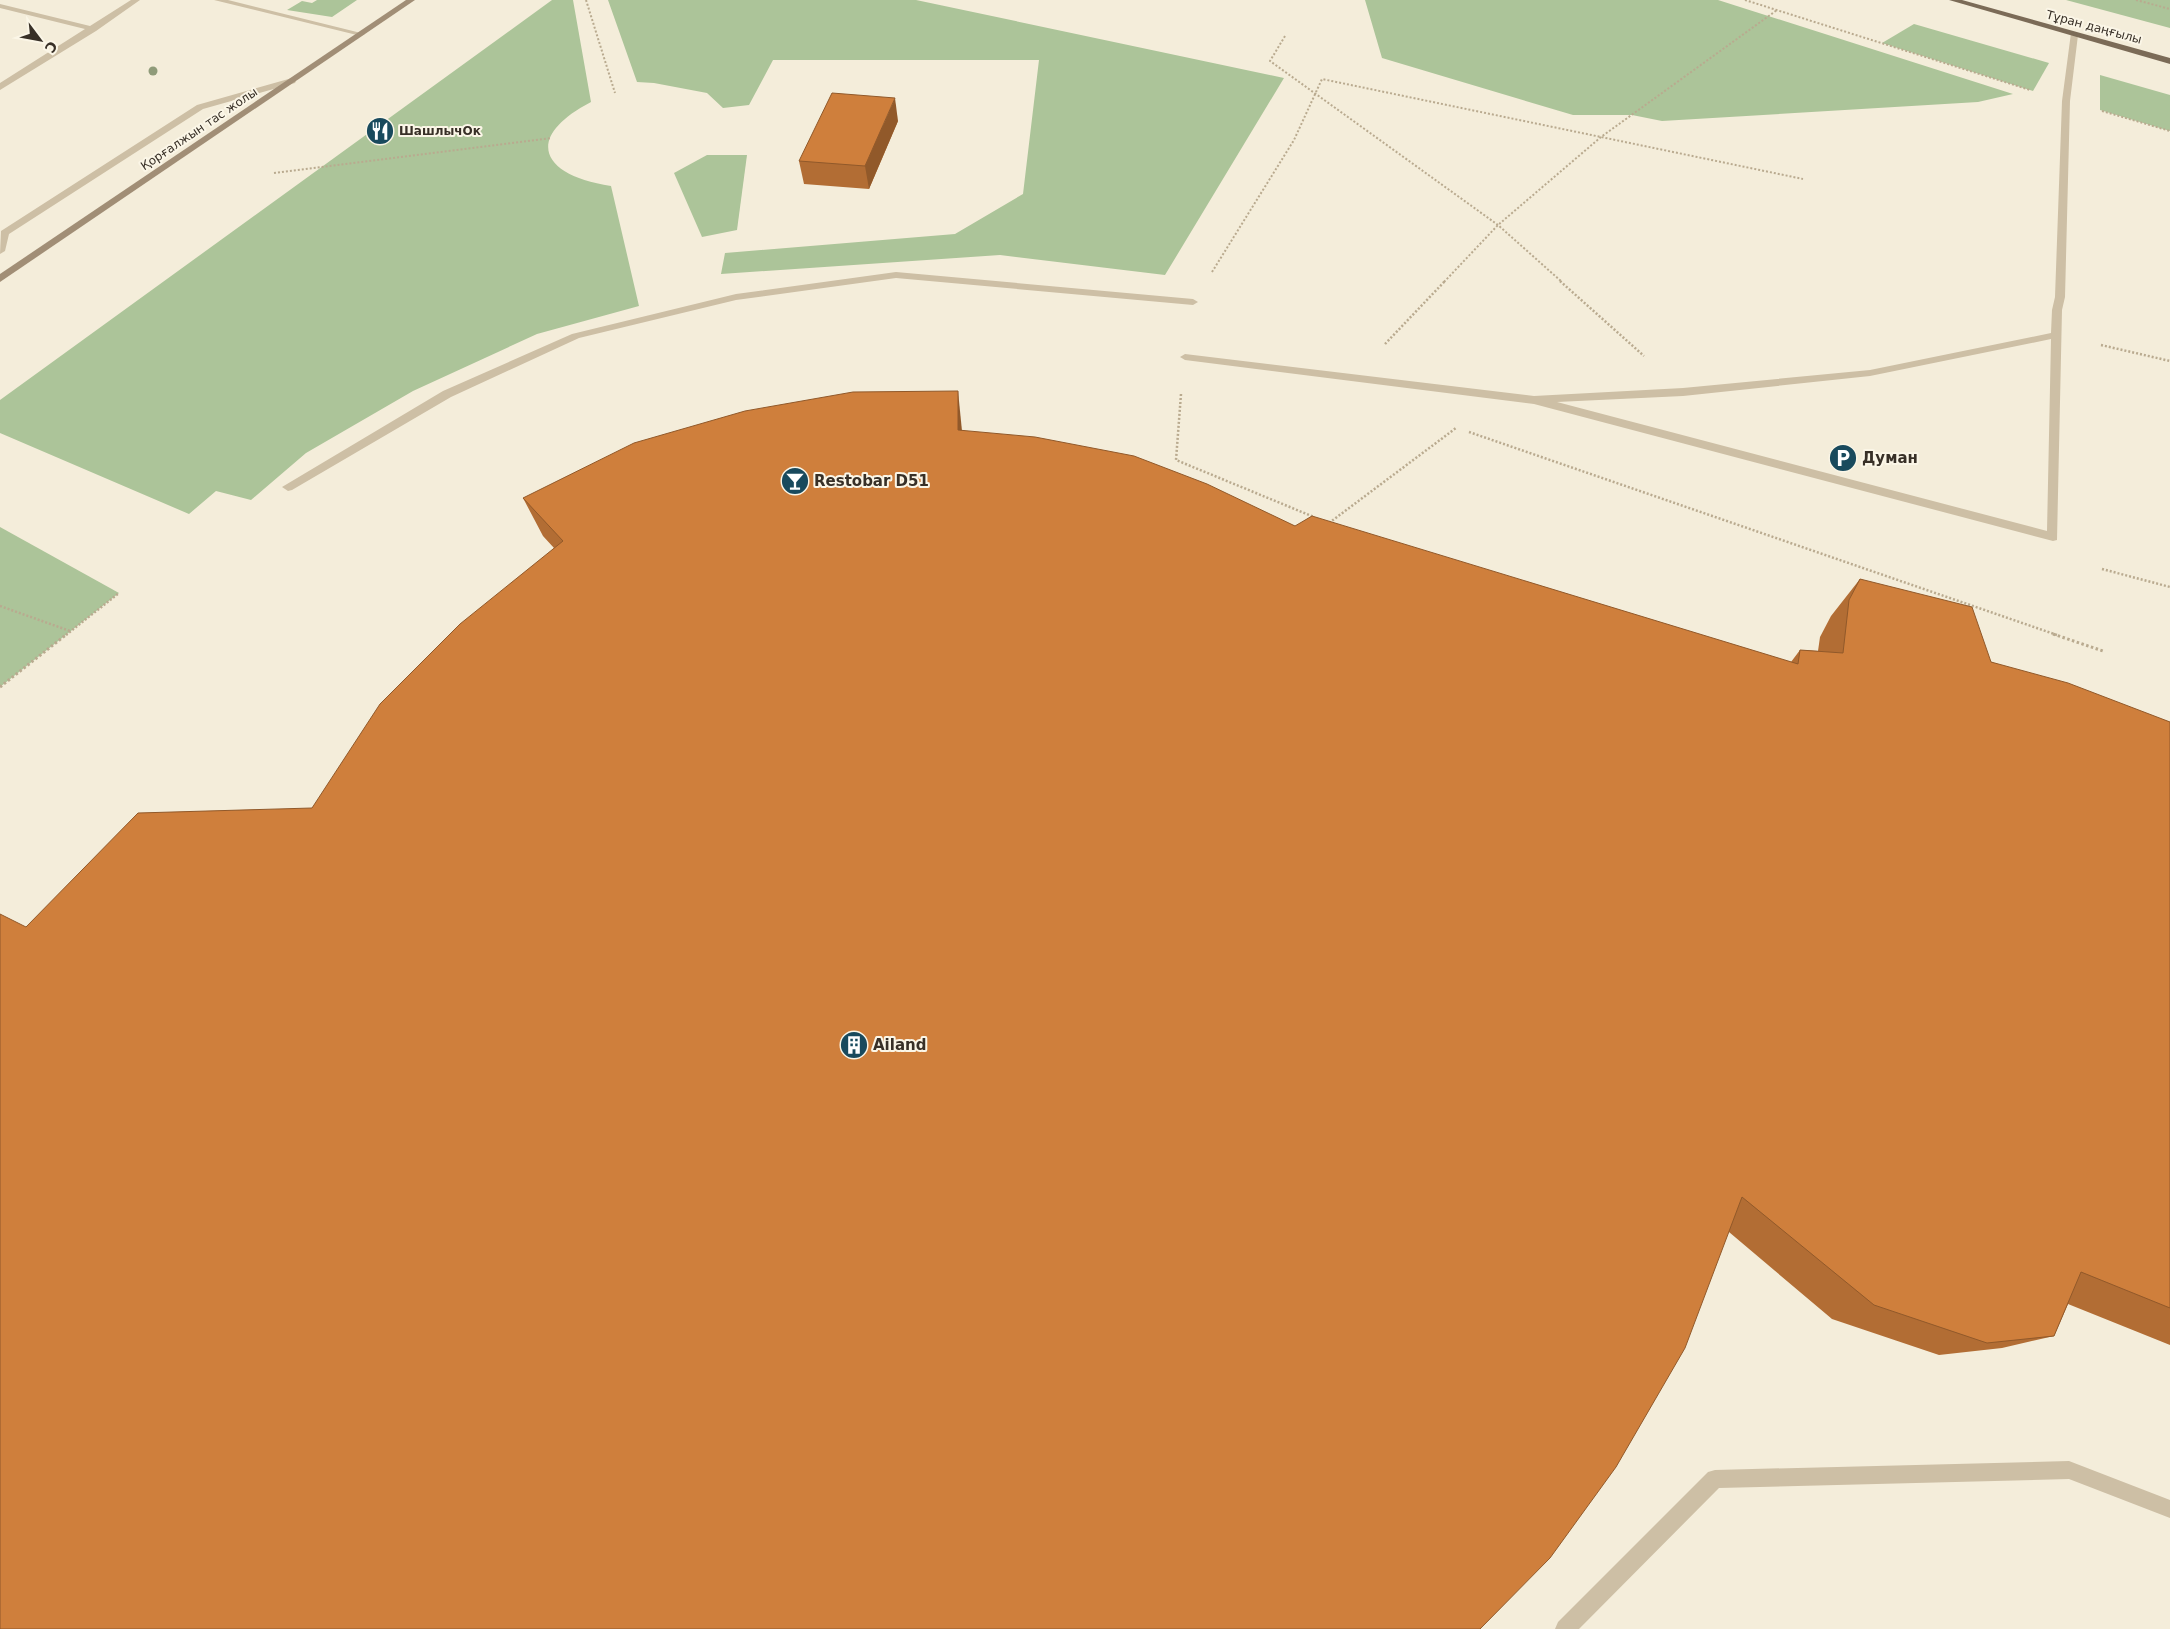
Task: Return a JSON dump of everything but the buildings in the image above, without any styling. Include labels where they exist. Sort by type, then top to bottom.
[{"type":"main road","name":"Қорғалжын тас жолы","points":[[0,279],[411,0]]},
{"type":"main road","name":"Тұран даңғылы","points":[[1954,0],[2170,61]]},
{"type":"lane","points":[[0,87],[136,0]]},
{"type":"lane","points":[[218,0],[361,34]]},
{"type":"lane","points":[[0,6],[93,29]]},
{"type":"lane","points":[[1185,357],[1534,400],[2053,537],[2057,310],[2060,297],[2066,101],[2074,35]]},
{"type":"lane","points":[[0,251],[4,233],[200,107],[292,81]]},
{"type":"lane","points":[[288,486],[447,394],[576,336],[736,296],[896,276],[1193,302]]},
{"type":"lane","points":[[1534,400],[1683,392],[1870,373],[2056,335]]},
{"type":"lane","points":[[1565,1629],[1715,1479],[2069,1470],[2170,1509]]},
{"type":"path","points":[[586,0],[615,93]]},
{"type":"path","points":[[1745,0],[2033,91]]},
{"type":"path","points":[[2136,0],[2170,9]]},
{"type":"path","points":[[1384,346],[1498,225],[1601,137],[1777,10]]},
{"type":"path","points":[[1285,36],[1270,61],[1498,225],[1683,392]]},
{"type":"path","points":[[1193,302],[1294,140],[1322,79],[1803,179]]},
{"type":"path","points":[[2100,110],[2170,131]]},
{"type":"path","points":[[274,173],[551,138]]},
{"type":"path","points":[[2101,345],[2170,360]]},
{"type":"path","points":[[1185,357],[1176,460],[1330,523],[1458,428]]},
{"type":"path","points":[[1467,431],[2103,651]]},
{"type":"path","points":[[2102,569],[2170,587]]},
{"type":"path","points":[[0,687],[119,593]]},
{"type":"path","points":[[0,606],[71,631]]},
{"type":"green space","points":[[317,0],[357,0],[332,17],[287,10],[302,1],[312,3]]},
{"type":"green space","points":[[552,0],[573,0],[591,102],[569,116],[555,129],[549,142],[549,154],[556,165],[569,174],[588,181],[611,186],[639,306],[537,334],[413,391],[306,453],[251,500],[216,491],[189,514],[0,433],[0,400]]},
{"type":"green space","points":[[608,0],[916,0],[1284,78],[1165,275],[1000,255],[721,274],[725,253],[955,234],[1023,194],[1039,60],[773,60],[749,105],[723,108],[707,93],[654,83],[637,82]]},
{"type":"green space","points":[[1365,0],[1718,0],[2013,94],[1978,102],[1662,121],[1632,115],[1573,115],[1382,58]]},
{"type":"green space","points":[[2066,0],[2170,0],[2170,28]]},
{"type":"green space","points":[[1914,24],[2049,63],[2033,91],[1882,43]]},
{"type":"green space","points":[[2100,75],[2170,95],[2170,131],[2100,110]]},
{"type":"green space","points":[[707,155],[747,155],[737,230],[702,237],[674,173]]},
{"type":"green space","points":[[0,527],[119,593],[0,687]]},
{"type":"place","name":"ШашлычОк","points":[[380,131]]},
{"type":"place","name":"Думан","points":[[1843,458]]},
{"type":"place","name":"Restobar D51","points":[[795,481]]},
{"type":"place","name":"Ailand","points":[[854,1045]]}]
